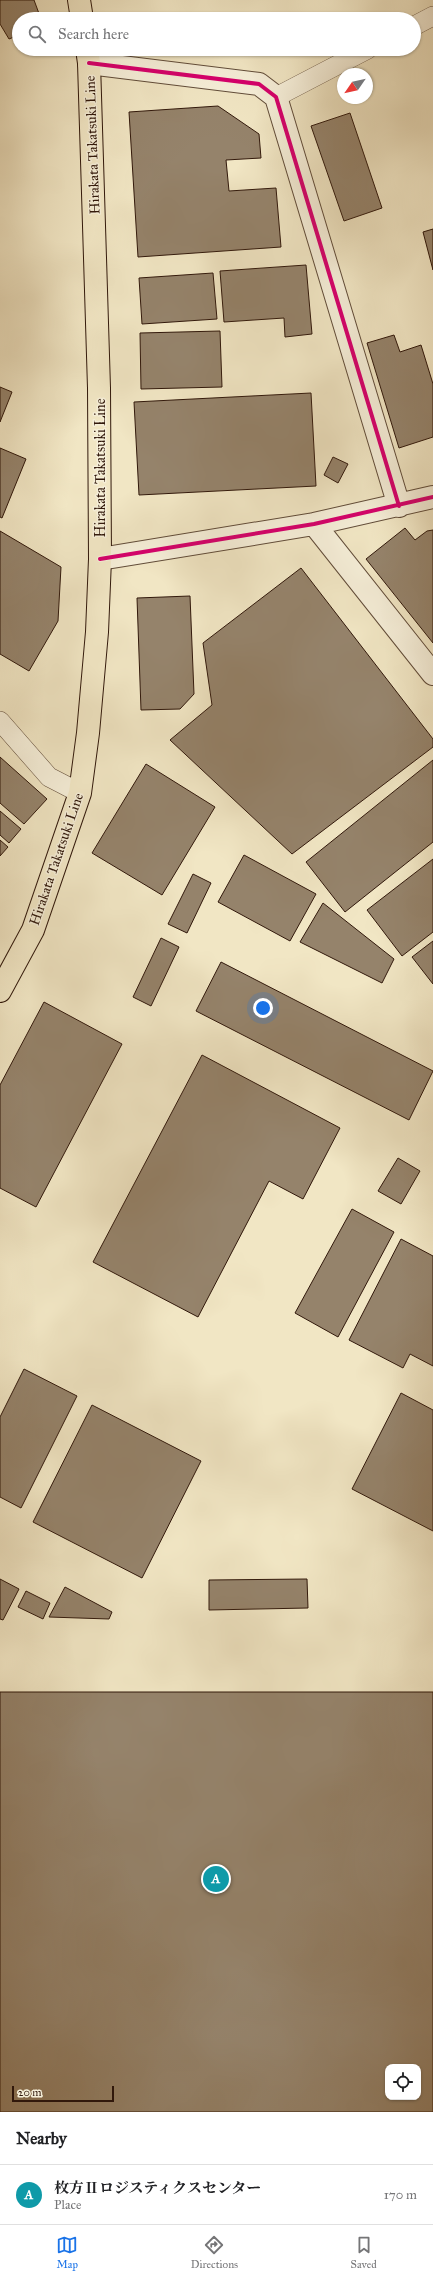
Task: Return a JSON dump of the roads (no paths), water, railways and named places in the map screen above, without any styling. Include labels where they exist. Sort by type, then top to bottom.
[{"type":"main road","points":[[79,0],[81,12]]},
{"type":"main road","name":"Hirakata Takatsuki Line","points":[[0,991],[33,930],[80,793],[97,632],[100,559],[99,388],[88,56]]},
{"type":"street","points":[[88,56],[259,84],[276,97],[399,506]]},
{"type":"street","points":[[100,559],[314,524],[399,506],[433,497]]},
{"type":"street","points":[[314,524],[433,674]]},
{"type":"lane","points":[[421,22],[433,16]]},
{"type":"lane","points":[[276,97],[355,56]]},
{"type":"lane","points":[[0,722],[49,777],[80,793]]},
{"type":"place","name":"枚方Ⅱロジスティクスセンター","points":[[216,1879]]}]
